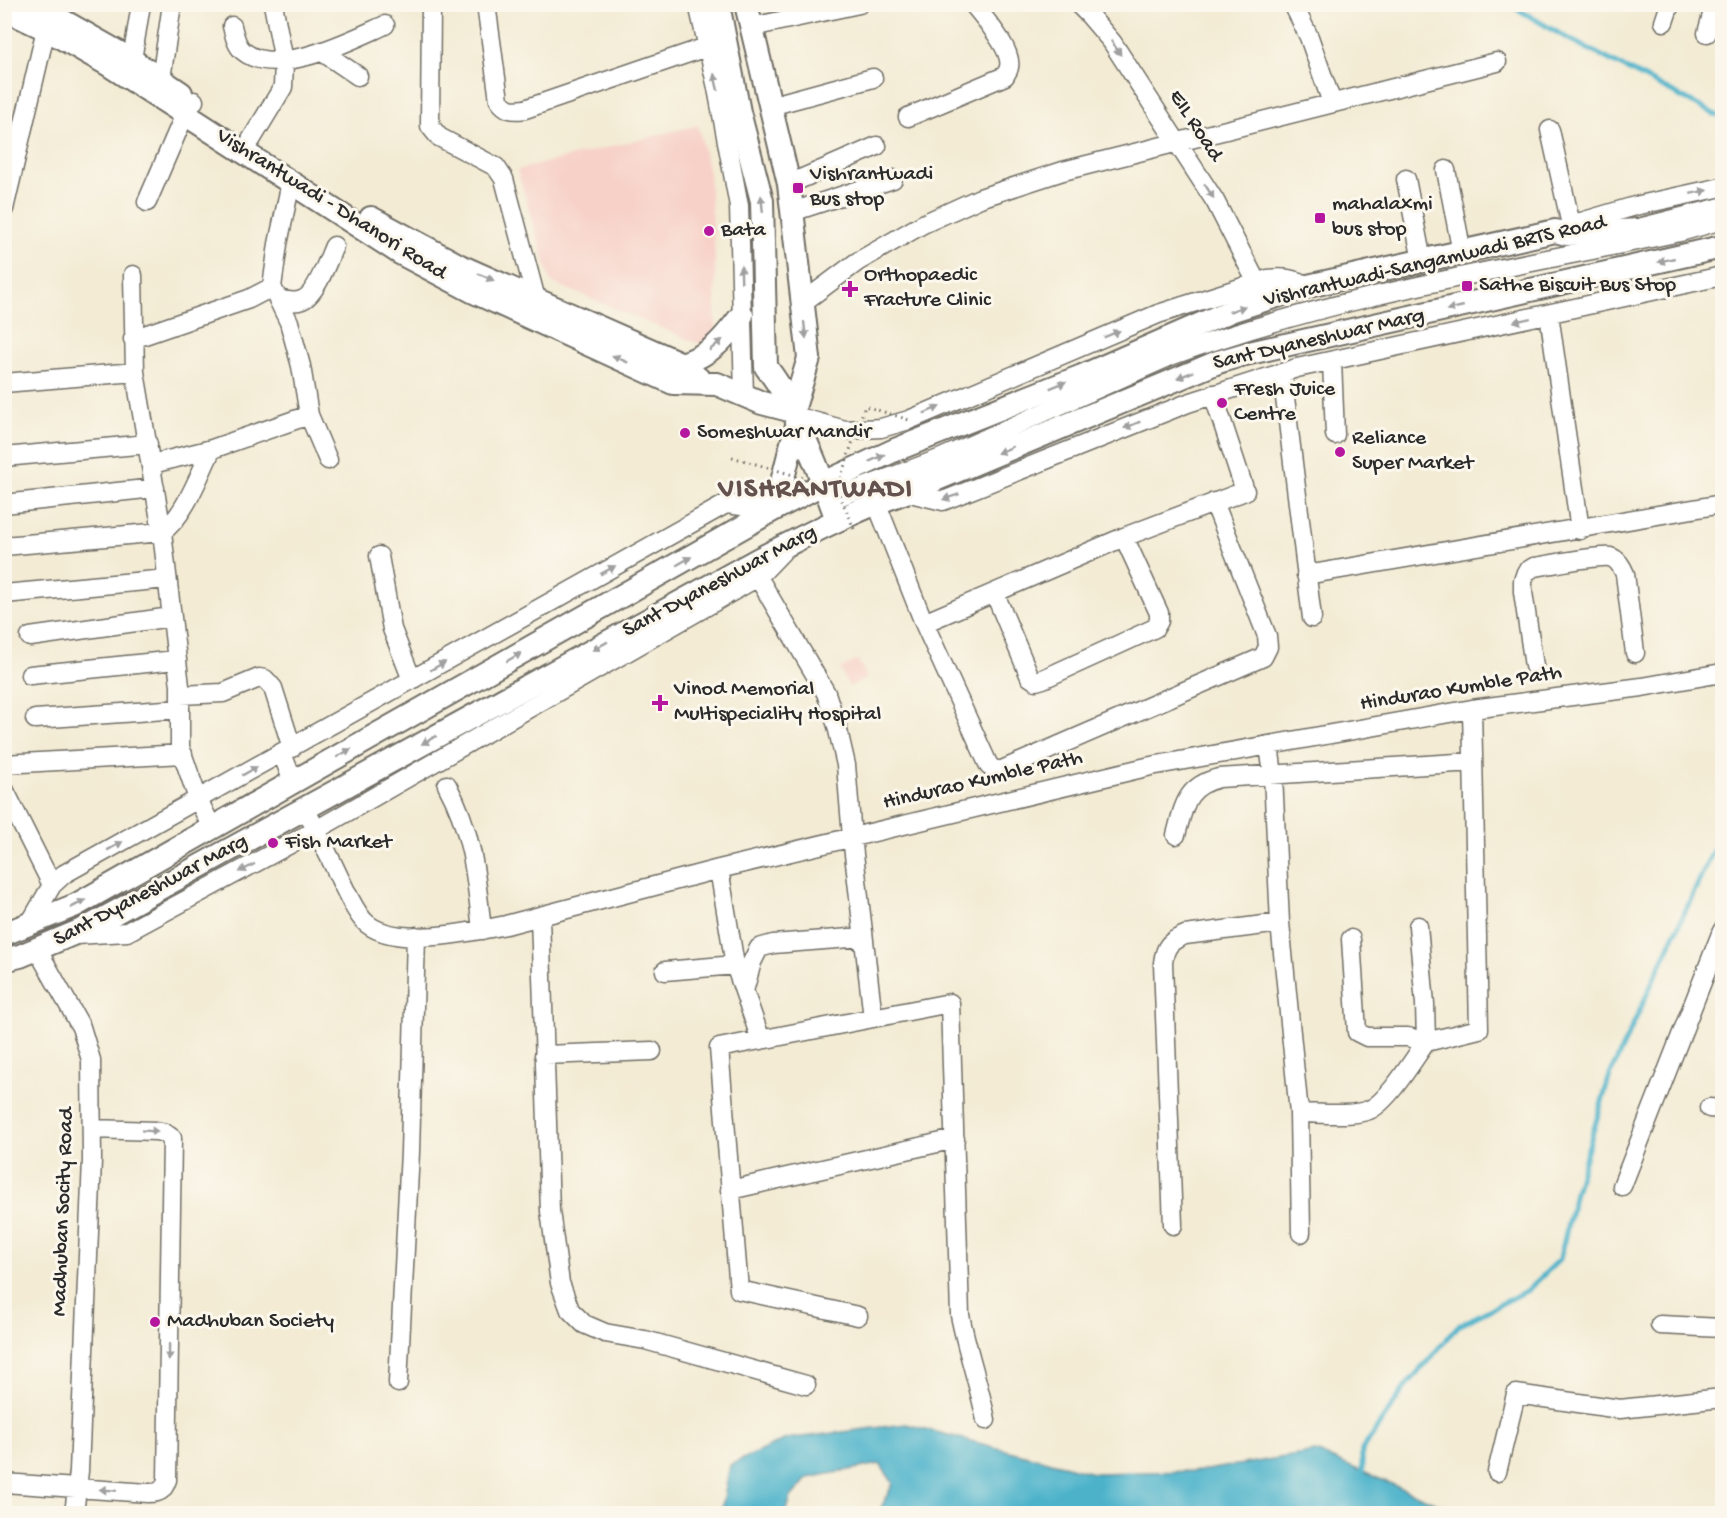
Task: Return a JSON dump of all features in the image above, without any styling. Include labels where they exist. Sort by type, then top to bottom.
[{"type":"main road","name":"Vishrantwadi - Dhanori Road","points":[[33,4],[161,79],[190,107],[291,182],[400,253],[474,292],[673,383],[717,384],[795,417]]},
{"type":"main road","points":[[718,4],[716,44],[739,112],[762,201],[766,367],[780,385],[836,504]]},
{"type":"main road","points":[[746,4],[789,184],[809,358],[780,492],[773,510]]},
{"type":"main road","name":"Vishrantwadi - Dhanori Road","points":[[4,9],[46,29],[251,140],[352,207],[460,266],[682,364],[703,383]]},
{"type":"main road","name":"Sant Dyaneshwar Marg","points":[[4,960],[37,950],[87,928],[789,544],[895,450],[1082,375],[1233,310],[1308,285],[1555,231],[1569,229],[1639,230],[1722,209]]},
{"type":"main road","name":"Sant Dyaneshwar Marg","points":[[4,934],[29,926],[76,905],[773,510],[876,502],[906,492],[1218,362],[1245,354],[1722,247]]},
{"type":"main road","points":[[682,364],[700,358],[724,339],[742,315]]},
{"type":"street","points":[[132,60],[141,4]]},
{"type":"street","points":[[161,79],[172,4]]},
{"type":"street","points":[[251,140],[283,87],[284,61],[273,4]]},
{"type":"street","points":[[431,4],[430,126],[439,137],[496,167],[504,179],[537,299]]},
{"type":"street","points":[[486,4],[498,100],[504,108],[513,110],[525,109],[716,44]]},
{"type":"street","points":[[698,4],[716,44],[717,88],[739,207],[744,396]]},
{"type":"street","points":[[752,27],[859,4]]},
{"type":"street","points":[[908,117],[1005,76],[1010,67],[1007,53],[1000,39],[973,4]]},
{"type":"street","name":"EIL Road","points":[[1078,4],[1112,42],[1215,201],[1257,283]]},
{"type":"street","points":[[1293,4],[1309,37],[1332,103]]},
{"type":"street","points":[[1707,33],[1715,4]]},
{"type":"street","points":[[232,26],[241,50],[257,60],[284,61],[324,53],[385,25]]},
{"type":"street","points":[[4,209],[46,29]]},
{"type":"street","points":[[324,53],[358,76]]},
{"type":"street","points":[[802,303],[857,262],[923,224],[980,198],[1064,171],[1497,62]]},
{"type":"street","points":[[770,106],[873,78]]},
{"type":"street","points":[[147,202],[190,107]]},
{"type":"street","points":[[1550,130],[1569,229],[1635,206],[1722,187]]},
{"type":"street","points":[[789,184],[877,146]]},
{"type":"street","points":[[1446,170],[1462,253]]},
{"type":"street","points":[[792,212],[893,179]]},
{"type":"street","points":[[1406,179],[1422,261]]},
{"type":"street","points":[[291,182],[278,244],[275,293],[289,322],[302,366],[309,414],[328,460]]},
{"type":"street","name":"Vishrantwadi-Sangamwadi BRTS Road","points":[[836,504],[1173,355],[1210,342],[1352,301],[1680,232],[1722,220]]},
{"type":"street","points":[[133,339],[249,298],[275,293],[297,302],[305,300],[313,291],[334,246]]},
{"type":"street","points":[[133,275],[135,372],[162,532],[180,702],[180,747],[198,799],[212,828]]},
{"type":"street","points":[[906,492],[943,501],[1213,394],[1282,373],[1722,276]]},
{"type":"street","points":[[795,417],[845,430],[881,428],[909,420],[1158,314],[1281,277],[1308,285]]},
{"type":"street","points":[[1549,314],[1587,528],[1599,558]]},
{"type":"street","points":[[1332,361],[1335,435]]},
{"type":"street","points":[[4,383],[135,372]]},
{"type":"street","points":[[1282,373],[1312,618]]},
{"type":"street","points":[[924,623],[1124,537],[1245,491],[1213,394]]},
{"type":"street","points":[[152,464],[212,448],[309,414]]},
{"type":"street","points":[[4,457],[148,444]]},
{"type":"street","points":[[4,546],[162,532],[171,526],[183,508],[212,448]]},
{"type":"street","points":[[4,504],[155,488]]},
{"type":"street","points":[[876,502],[924,623],[989,766],[995,770],[1002,770],[1263,657],[1268,647],[1267,636],[1215,502]]},
{"type":"street","points":[[29,926],[52,885],[64,874],[198,799],[726,504],[773,510]]},
{"type":"street","points":[[1306,575],[1722,504]]},
{"type":"street","points":[[995,594],[1030,677],[1036,681],[1043,679],[1155,628],[1159,621],[1159,613],[1124,537]]},
{"type":"street","points":[[70,935],[127,932],[316,830],[758,577],[789,544]]},
{"type":"street","points":[[379,556],[392,629],[412,680]]},
{"type":"street","points":[[1534,666],[1522,581],[1526,572],[1534,567],[1599,558],[1611,557],[1620,563],[1625,574],[1635,653]]},
{"type":"street","points":[[758,577],[826,693],[837,726],[846,765],[873,1018]]},
{"type":"street","points":[[4,594],[167,579]]},
{"type":"street","points":[[30,637],[171,617]]},
{"type":"street","points":[[30,675],[176,660]]},
{"type":"street","name":"Hindurao Kumble Path","points":[[305,808],[352,904],[363,920],[378,930],[396,935],[465,933],[540,917],[718,869],[1151,766],[1472,709],[1642,687],[1722,673]]},
{"type":"street","points":[[35,719],[180,702],[223,693],[259,678],[266,679],[273,688],[293,782]]},
{"type":"street","points":[[1351,939],[1357,1032],[1367,1037],[1408,1037],[1426,1042],[1479,1029],[1472,709]]},
{"type":"street","points":[[1269,745],[1273,775],[1280,922],[1299,1113],[1301,1233]]},
{"type":"street","points":[[4,764],[183,754]]},
{"type":"street","points":[[1176,835],[1190,792],[1204,781],[1219,778],[1473,762]]},
{"type":"street","points":[[447,785],[459,807],[473,854],[482,930]]},
{"type":"street","points":[[4,789],[52,885]]},
{"type":"street","points":[[718,869],[735,965],[760,1040]]},
{"type":"street","points":[[540,917],[550,1211],[561,1282],[570,1311],[584,1324],[605,1333],[645,1340],[806,1385]]},
{"type":"street","points":[[1173,1225],[1164,949],[1173,940],[1185,935],[1280,922]]},
{"type":"street","points":[[1299,1113],[1356,1113],[1370,1110],[1384,1100],[1426,1042],[1418,926]]},
{"type":"street","points":[[1622,1186],[1714,974],[1722,931]]},
{"type":"street","points":[[398,1383],[410,1152],[416,936]]},
{"type":"street","points":[[744,991],[752,962],[759,948],[773,944],[863,937]]},
{"type":"street","name":"Madhuban Socity Road","points":[[37,950],[81,1027],[91,1060],[92,1172],[74,1514]]},
{"type":"street","points":[[665,971],[735,965]]},
{"type":"street","points":[[858,1316],[739,1290],[719,1048],[950,1003],[960,1315],[980,1388],[986,1420]]},
{"type":"street","points":[[544,1055],[652,1051]]},
{"type":"street","points":[[4,1483],[158,1493],[164,1489],[172,1138],[156,1131],[92,1129]]},
{"type":"street","points":[[730,1190],[955,1139]]},
{"type":"street","points":[[1660,1325],[1722,1328]]},
{"type":"street","points":[[1497,1472],[1516,1394],[1620,1409],[1722,1398]]},
{"type":"path","points":[[836,504],[865,406],[909,420]]},
{"type":"path","points":[[732,457],[836,504]]},
{"type":"shaded area","points":[[698,125],[709,173],[715,257],[716,351],[551,282],[517,170]]},
{"type":"shaded area","points":[[858,660],[867,678],[849,687],[840,669]]},
{"type":"water","points":[[906,1424],[1093,1473],[1200,1471],[1316,1452],[1460,1513],[880,1513],[893,1483],[880,1464],[808,1478],[791,1497],[786,1513],[721,1513],[730,1465],[786,1439]]},
{"type":"waterway","points":[[1509,4],[1565,37],[1722,118]]},
{"type":"waterway","points":[[1362,1477],[1362,1450],[1406,1386],[1458,1326],[1528,1290],[1560,1259],[1575,1192],[1610,1075],[1722,831]]},
{"type":"place","name":"Vishrantwadi Bus stop","points":[[798,188]]},
{"type":"place","name":"mahalaxmi bus stop","points":[[1320,218]]},
{"type":"place","name":"Bata","points":[[709,231]]},
{"type":"place","name":"Sathe Biscuit Bus Stop","points":[[1467,286]]},
{"type":"place","name":"Orthopaedic Fracture Clinic","points":[[850,289]]},
{"type":"place","name":"Fresh Juice Centre","points":[[1222,403]]},
{"type":"place","name":"Someshwar Mandir","points":[[685,433]]},
{"type":"place","name":"Reliance Super Market","points":[[1340,452]]},
{"type":"place","name":"Vinod Memorial Multispeciality Hospital","points":[[660,703]]},
{"type":"place","name":"Fish Market","points":[[273,843]]},
{"type":"place","name":"Madhuban Society","points":[[155,1322]]},
{"type":"district","name":"VISHRANTWADI","points":[[816,490]]}]
